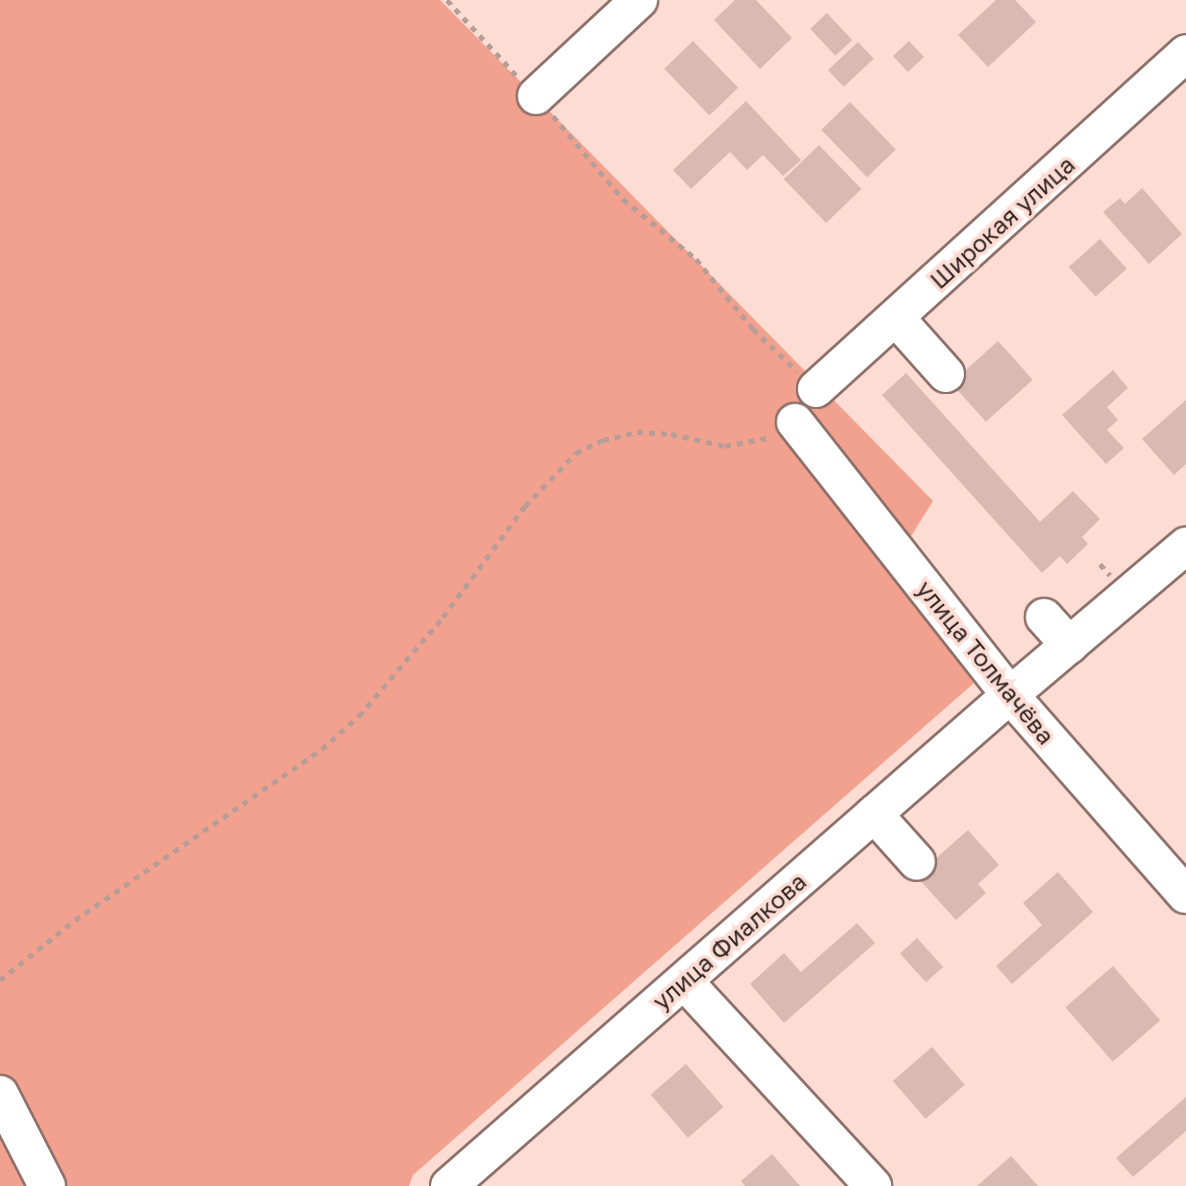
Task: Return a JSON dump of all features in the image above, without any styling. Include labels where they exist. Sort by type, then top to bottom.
[{"type":"street","points":[[536,96],[639,0]]},
{"type":"street","name":"Широкая улица","points":[[816,389],[1186,53]]},
{"type":"street","points":[[896,318],[946,374]]},
{"type":"street","name":"улица Толмачёва","points":[[795,422],[1010,695],[1186,895]]},
{"type":"street","name":"улица Фиалкова","points":[[449,1186],[1010,695],[1186,546]]},
{"type":"street","points":[[1044,617],[1069,645]]},
{"type":"street","points":[[874,814],[917,862]]},
{"type":"street","points":[[684,981],[873,1186]]},
{"type":"street","points":[[0,1094],[47,1186]]},
{"type":"path","points":[[447,0],[536,96],[623,199],[696,259],[753,329],[816,389]]},
{"type":"path","points":[[0,980],[75,920],[322,749],[359,716],[443,617],[525,506],[576,453],[603,440],[637,432],[671,434],[725,446],[779,434],[795,422]]},
{"type":"shaded area","points":[[0,0],[440,0],[933,501],[890,570],[974,683],[413,1175],[409,1186],[0,1186]]},
{"type":"building","points":[[735,0],[756,0],[792,38],[760,69],[714,20]]},
{"type":"building","points":[[996,0],[1015,0],[1036,22],[988,67],[958,35]]},
{"type":"building","points":[[827,13],[852,40],[835,56],[810,29]]},
{"type":"building","points":[[693,41],[738,88],[709,116],[664,69]]},
{"type":"building","points":[[909,41],[924,57],[908,72],[893,56]]},
{"type":"building","points":[[858,42],[874,59],[844,87],[828,70]]},
{"type":"building","points":[[746,101],[801,160],[783,176],[763,155],[747,170],[730,152],[691,189],[673,170]]},
{"type":"building","points":[[850,102],[896,149],[867,177],[821,130]]},
{"type":"building","points":[[819,145],[861,189],[826,223],[784,179]]},
{"type":"building","points":[[1142,188],[1182,234],[1149,264],[1103,212],[1120,198],[1125,204]]},
{"type":"building","points":[[1100,239],[1127,269],[1096,297],[1069,267]]},
{"type":"building","points":[[998,341],[1033,380],[986,422],[951,383]]},
{"type":"building","points":[[1113,370],[1128,388],[1107,407],[1118,420],[1107,430],[1124,448],[1106,464],[1062,415]]},
{"type":"building","points":[[906,373],[1040,522],[1073,491],[1100,519],[1082,537],[1088,544],[1067,564],[1060,556],[1042,573],[882,395]]},
{"type":"building","points":[[1186,400],[1186,464],[1174,475],[1142,439]]},
{"type":"building","points":[[968,830],[999,865],[978,884],[986,893],[956,920],[916,876]]},
{"type":"building","points":[[1058,872],[1093,912],[1012,984],[996,966],[1042,925],[1023,903]]},
{"type":"building","points":[[857,923],[875,943],[784,1023],[750,984],[784,953],[801,972]]},
{"type":"building","points":[[917,938],[943,967],[926,982],[900,953]]},
{"type":"building","points":[[1113,966],[1160,1020],[1113,1062],[1065,1007]]},
{"type":"building","points":[[932,1047],[965,1085],[926,1119],[893,1081]]},
{"type":"building","points":[[686,1064],[723,1107],[688,1138],[651,1095]]},
{"type":"building","points":[[1186,1097],[1186,1131],[1133,1177],[1116,1158]]},
{"type":"building","points":[[772,1154],[800,1186],[745,1186],[741,1181]]},
{"type":"building","points":[[1011,1156],[1038,1186],[977,1186]]}]
